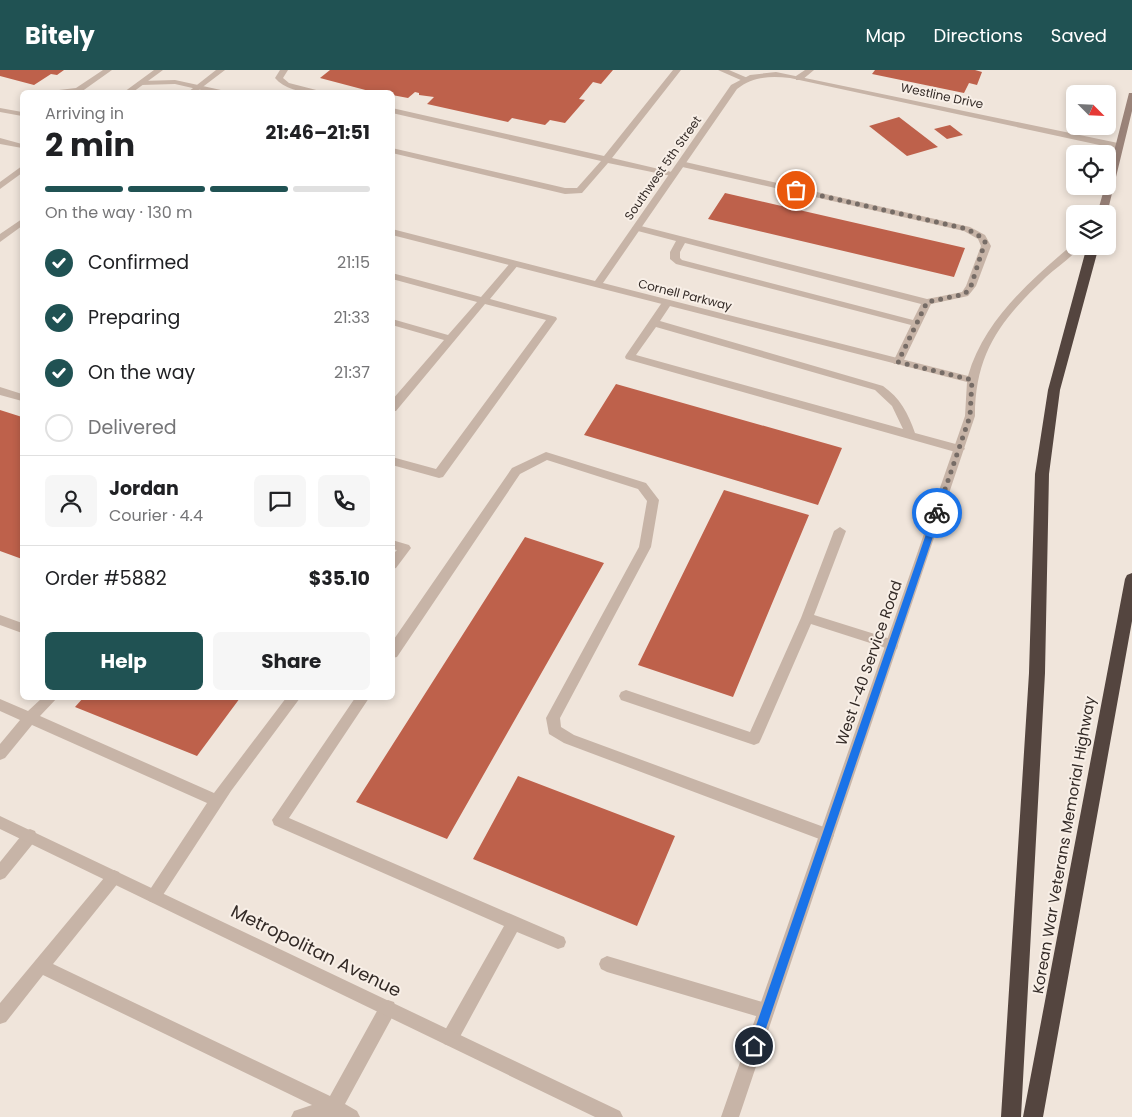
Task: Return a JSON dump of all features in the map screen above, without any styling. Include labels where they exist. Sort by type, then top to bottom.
[{"type":"highway","points":[[1010,1117],[1037,673],[1042,474],[1054,390],[1091,255]]},
{"type":"highway","name":"Korean War Veterans Memorial Highway","points":[[1033,1117],[1132,579]]},
{"type":"main road","points":[[1104,205],[1132,95]]},
{"type":"street","points":[[78,90],[108,70]]},
{"type":"street","points":[[131,90],[159,70]]},
{"type":"street","points":[[141,83],[175,82],[195,90],[221,70]]},
{"type":"street","points":[[284,70],[279,78],[286,85],[310,90]]},
{"type":"street","points":[[395,151],[565,191],[579,191],[587,184],[678,70]]},
{"type":"street","points":[[722,70],[746,79]]},
{"type":"street","points":[[799,78],[810,70]]},
{"type":"street","name":"Westline Drive","points":[[759,76],[780,75],[799,78],[1118,146]]},
{"type":"street","name":"Southwest 5th Street","points":[[597,286],[734,87],[746,79],[759,76]]},
{"type":"street","points":[[0,110],[20,113]]},
{"type":"street","points":[[396,110],[673,175]]},
{"type":"street","points":[[0,140],[20,145]]},
{"type":"street","points":[[637,228],[927,302],[960,297],[968,291],[986,246],[981,237],[967,229],[681,164]]},
{"type":"street","points":[[0,186],[20,171]]},
{"type":"street","points":[[0,239],[20,224]]},
{"type":"street","name":"Cornell Parkway","points":[[395,233],[597,286],[972,380]]},
{"type":"street","points":[[682,239],[674,252],[675,259],[679,262],[917,324]]},
{"type":"street","name":"West I-40 Service Road","points":[[730,1117],[970,416],[972,380],[982,353],[1004,314],[1066,255]]},
{"type":"street","points":[[395,404],[514,264]]},
{"type":"street","points":[[395,277],[552,319],[439,474],[395,462]]},
{"type":"street","points":[[898,362],[927,302]]},
{"type":"street","points":[[667,303],[630,357],[959,449]]},
{"type":"street","points":[[395,323],[450,339]]},
{"type":"street","points":[[654,323],[879,388],[891,396],[902,409],[910,435]]},
{"type":"street","points":[[0,390],[20,397]]},
{"type":"street","points":[[395,649],[516,471],[546,456],[642,486],[654,500],[645,548],[553,718],[554,730],[569,739],[827,835]]},
{"type":"street","points":[[626,696],[754,739],[807,618],[840,531]]},
{"type":"street","points":[[395,545],[405,548],[395,560]]},
{"type":"street","points":[[807,618],[892,644]]},
{"type":"street","points":[[0,620],[20,627]]},
{"type":"street","points":[[0,754],[48,700]]},
{"type":"street","points":[[154,896],[217,801],[292,700]]},
{"type":"street","points":[[361,700],[279,820],[513,924],[558,942]]},
{"type":"street","points":[[0,705],[217,801]]},
{"type":"street","name":"Metropolitan Avenue","points":[[0,822],[614,1117]]},
{"type":"street","points":[[0,873],[30,836]]},
{"type":"street","points":[[0,1016],[114,877]]},
{"type":"street","points":[[450,1038],[513,924]]},
{"type":"street","points":[[607,964],[766,1011]]},
{"type":"street","points":[[41,966],[334,1107],[351,1117]]},
{"type":"street","points":[[300,1117],[334,1107],[388,1008]]},
{"type":"building","points":[[0,70],[64,70],[57,75],[51,74],[34,85],[0,76]]},
{"type":"building","points":[[330,70],[613,70],[601,84],[593,82],[579,99],[585,100],[565,123],[550,120],[545,125],[512,118],[508,122],[427,104],[434,97],[419,95],[419,93],[415,92],[408,98],[395,96],[395,90],[365,90],[320,78]]},
{"type":"building","points":[[875,70],[975,70],[982,72],[977,85],[969,83],[964,93],[872,74]]},
{"type":"building","points":[[899,117],[938,147],[907,156],[869,126]]},
{"type":"building","points":[[950,125],[963,135],[947,139],[934,129]]},
{"type":"building","points":[[725,193],[965,248],[954,277],[708,219]]},
{"type":"building","points":[[616,384],[842,448],[818,505],[584,435]]},
{"type":"building","points":[[0,410],[20,416],[20,558],[0,551]]},
{"type":"building","points":[[724,490],[809,515],[733,697],[638,665]]},
{"type":"building","points":[[525,537],[604,563],[447,839],[356,802]]},
{"type":"building","points":[[81,700],[239,700],[197,756],[75,707]]},
{"type":"building","points":[[518,776],[675,836],[637,926],[473,859]]},
{"type":"way so far","points":[[796,190],[967,229],[975,232],[985,242],[986,246],[968,291],[960,297],[927,302],[898,362],[972,380],[970,416],[937,513]]},
{"type":"route","points":[[754,1046],[937,513]]}]
